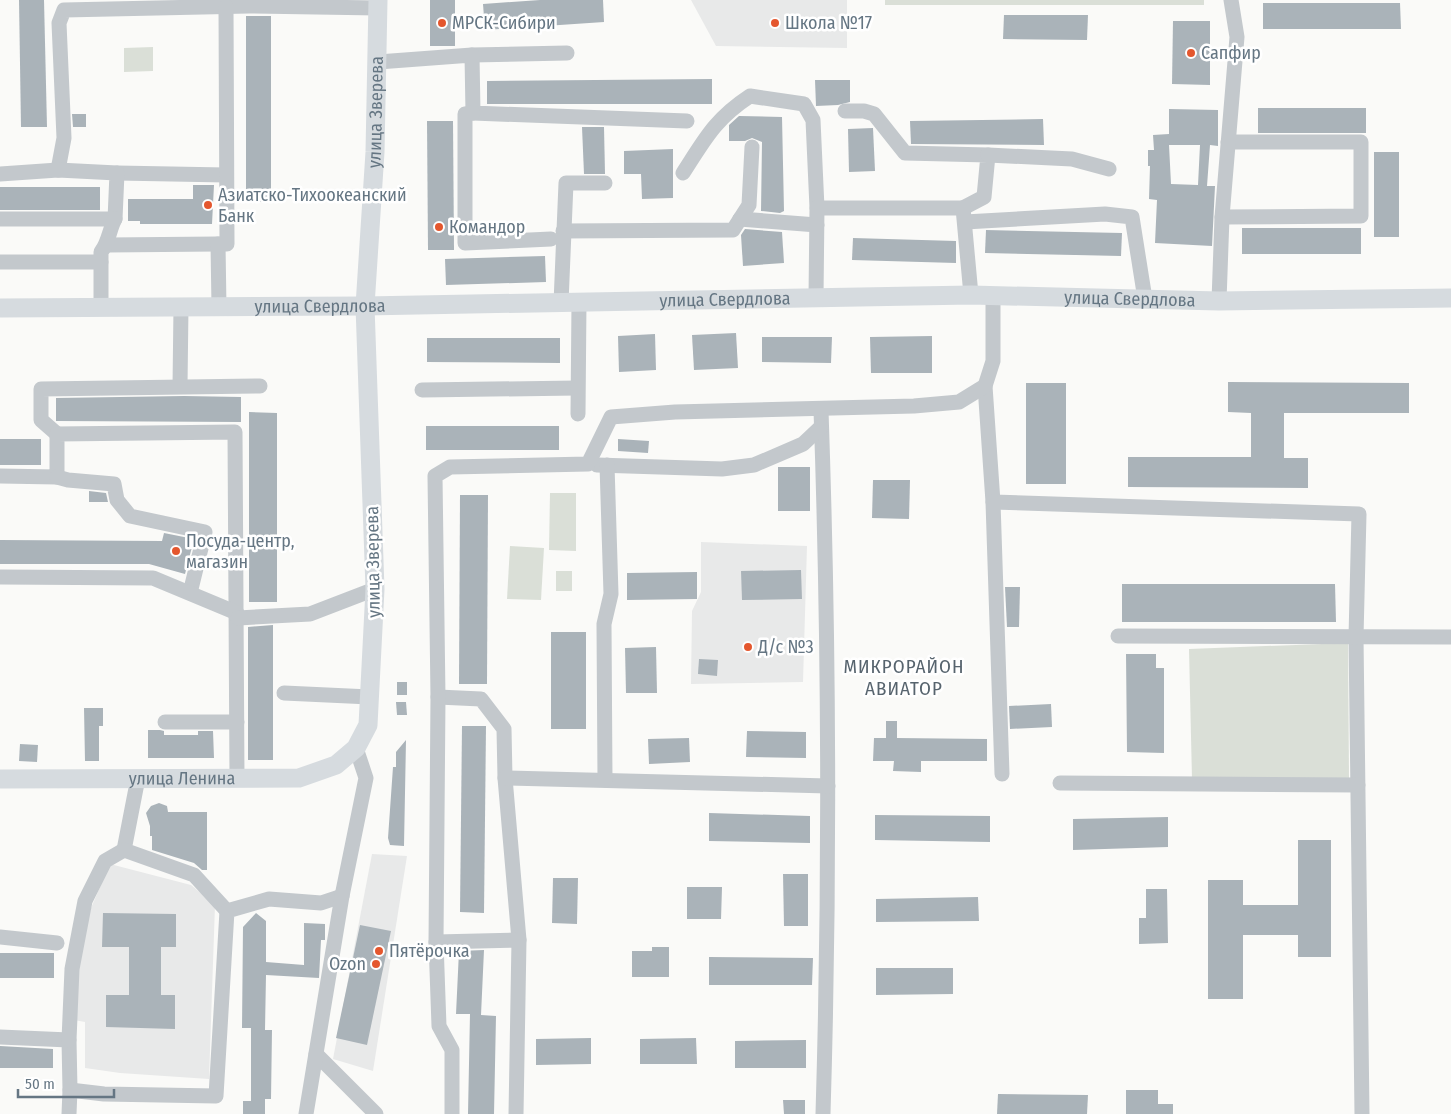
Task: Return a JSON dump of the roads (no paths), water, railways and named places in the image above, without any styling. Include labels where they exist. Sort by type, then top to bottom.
[{"type":"main road","name":"улица Зверева","points":[[356,748],[368,725],[375,589],[365,306],[378,62],[378,4]]},
{"type":"main road","name":"улица Свердлова","points":[[0,308],[365,306],[972,295],[1219,301],[1451,298]]},
{"type":"main road","name":"улица Ленина","points":[[0,779],[299,778],[336,764],[356,748]]},
{"type":"street","points":[[1219,301],[1222,217],[1237,37],[1231,0]]},
{"type":"street","points":[[58,170],[64,138],[59,23],[64,10],[226,7],[249,3],[378,4]]},
{"type":"street","points":[[107,245],[227,244],[226,7]]},
{"type":"street","points":[[378,62],[472,55],[567,53]]},
{"type":"street","points":[[472,55],[473,113]]},
{"type":"street","points":[[683,173],[714,124],[729,110],[750,96],[804,104],[812,120],[817,208],[816,297]]},
{"type":"street","points":[[846,112],[864,110],[874,114],[905,152],[1072,159],[1109,169]]},
{"type":"street","points":[[687,120],[465,114],[465,243],[557,235],[733,230],[749,205],[752,147]]},
{"type":"street","points":[[1222,217],[1361,216],[1361,142],[1228,142]]},
{"type":"street","points":[[964,215],[984,197],[988,155]]},
{"type":"street","points":[[0,174],[58,170],[226,175]]},
{"type":"street","points":[[101,306],[101,252],[107,245],[110,229],[116,219],[117,173]]},
{"type":"street","points":[[578,414],[570,303],[557,235],[566,183],[605,183]]},
{"type":"street","points":[[817,208],[964,215],[1105,214],[1132,217],[1144,299]]},
{"type":"street","points":[[964,215],[972,295]]},
{"type":"street","points":[[0,219],[116,219]]},
{"type":"street","points":[[740,219],[817,225]]},
{"type":"street","points":[[218,244],[219,307]]},
{"type":"street","points":[[0,262],[101,262]]},
{"type":"street","points":[[993,296],[993,361],[985,386],[993,502],[1002,774]]},
{"type":"street","points":[[180,386],[181,307]]},
{"type":"street","points":[[237,778],[235,432],[56,434],[41,420],[41,389],[260,386]]},
{"type":"street","points":[[588,464],[611,417],[675,412],[821,410],[959,402],[985,386]]},
{"type":"street","points":[[422,390],[577,388]]},
{"type":"street","points":[[821,410],[828,786],[828,940],[823,1114]]},
{"type":"street","points":[[452,1114],[452,1050],[439,1026],[436,942],[438,697],[435,476],[450,467],[588,464],[722,469],[754,465],[804,444],[821,427]]},
{"type":"street","points":[[56,434],[57,477]]},
{"type":"street","points":[[605,780],[604,624],[611,594],[607,465]]},
{"type":"street","points":[[0,476],[57,477],[68,480],[114,484],[116,500],[130,516],[205,532],[190,593]]},
{"type":"street","points":[[993,502],[1359,514],[1356,637],[1362,1114]]},
{"type":"street","points":[[0,577],[153,578],[237,615],[310,614],[375,589]]},
{"type":"street","points":[[1118,636],[1451,637]]},
{"type":"street","points":[[284,693],[370,697]]},
{"type":"street","points":[[438,697],[481,699],[504,729],[505,778],[519,940],[516,1114]]},
{"type":"street","points":[[165,722],[237,722]]},
{"type":"street","points":[[306,1114],[342,896],[366,778],[356,748]]},
{"type":"street","points":[[68,1114],[70,1090],[68,1040],[72,969],[85,901],[105,861],[124,850],[138,778]]},
{"type":"street","points":[[505,778],[828,786]]},
{"type":"street","points":[[1060,783],[1358,785]]},
{"type":"street","points":[[70,1090],[104,1094],[216,1096],[227,911],[194,875],[124,850]]},
{"type":"street","points":[[227,911],[269,899],[321,903],[342,896]]},
{"type":"street","points":[[0,937],[58,943]]},
{"type":"street","points":[[436,942],[519,940]]},
{"type":"street","points":[[0,1037],[68,1040]]},
{"type":"street","points":[[316,1054],[376,1114]]},
{"type":"place","name":"МРСК-Сибири","points":[[442,23]]},
{"type":"place","name":"Школа №17","points":[[775,23]]},
{"type":"place","name":"Сапфир","points":[[1191,53]]},
{"type":"place","name":"Азиатско-Тихоокеанский Банк","points":[[208,205]]},
{"type":"place","name":"Командор","points":[[439,227]]},
{"type":"place","name":"Посуда-центр, магазин","points":[[176,551]]},
{"type":"place","name":"Д/с №3","points":[[748,647]]},
{"type":"place","name":"Пятёрочка","points":[[379,951]]},
{"type":"place","name":"Ozon","points":[[376,964]]},
{"type":"district","name":"МИКРОРАЙОН АВИАТОР","points":[[904,677]]}]
